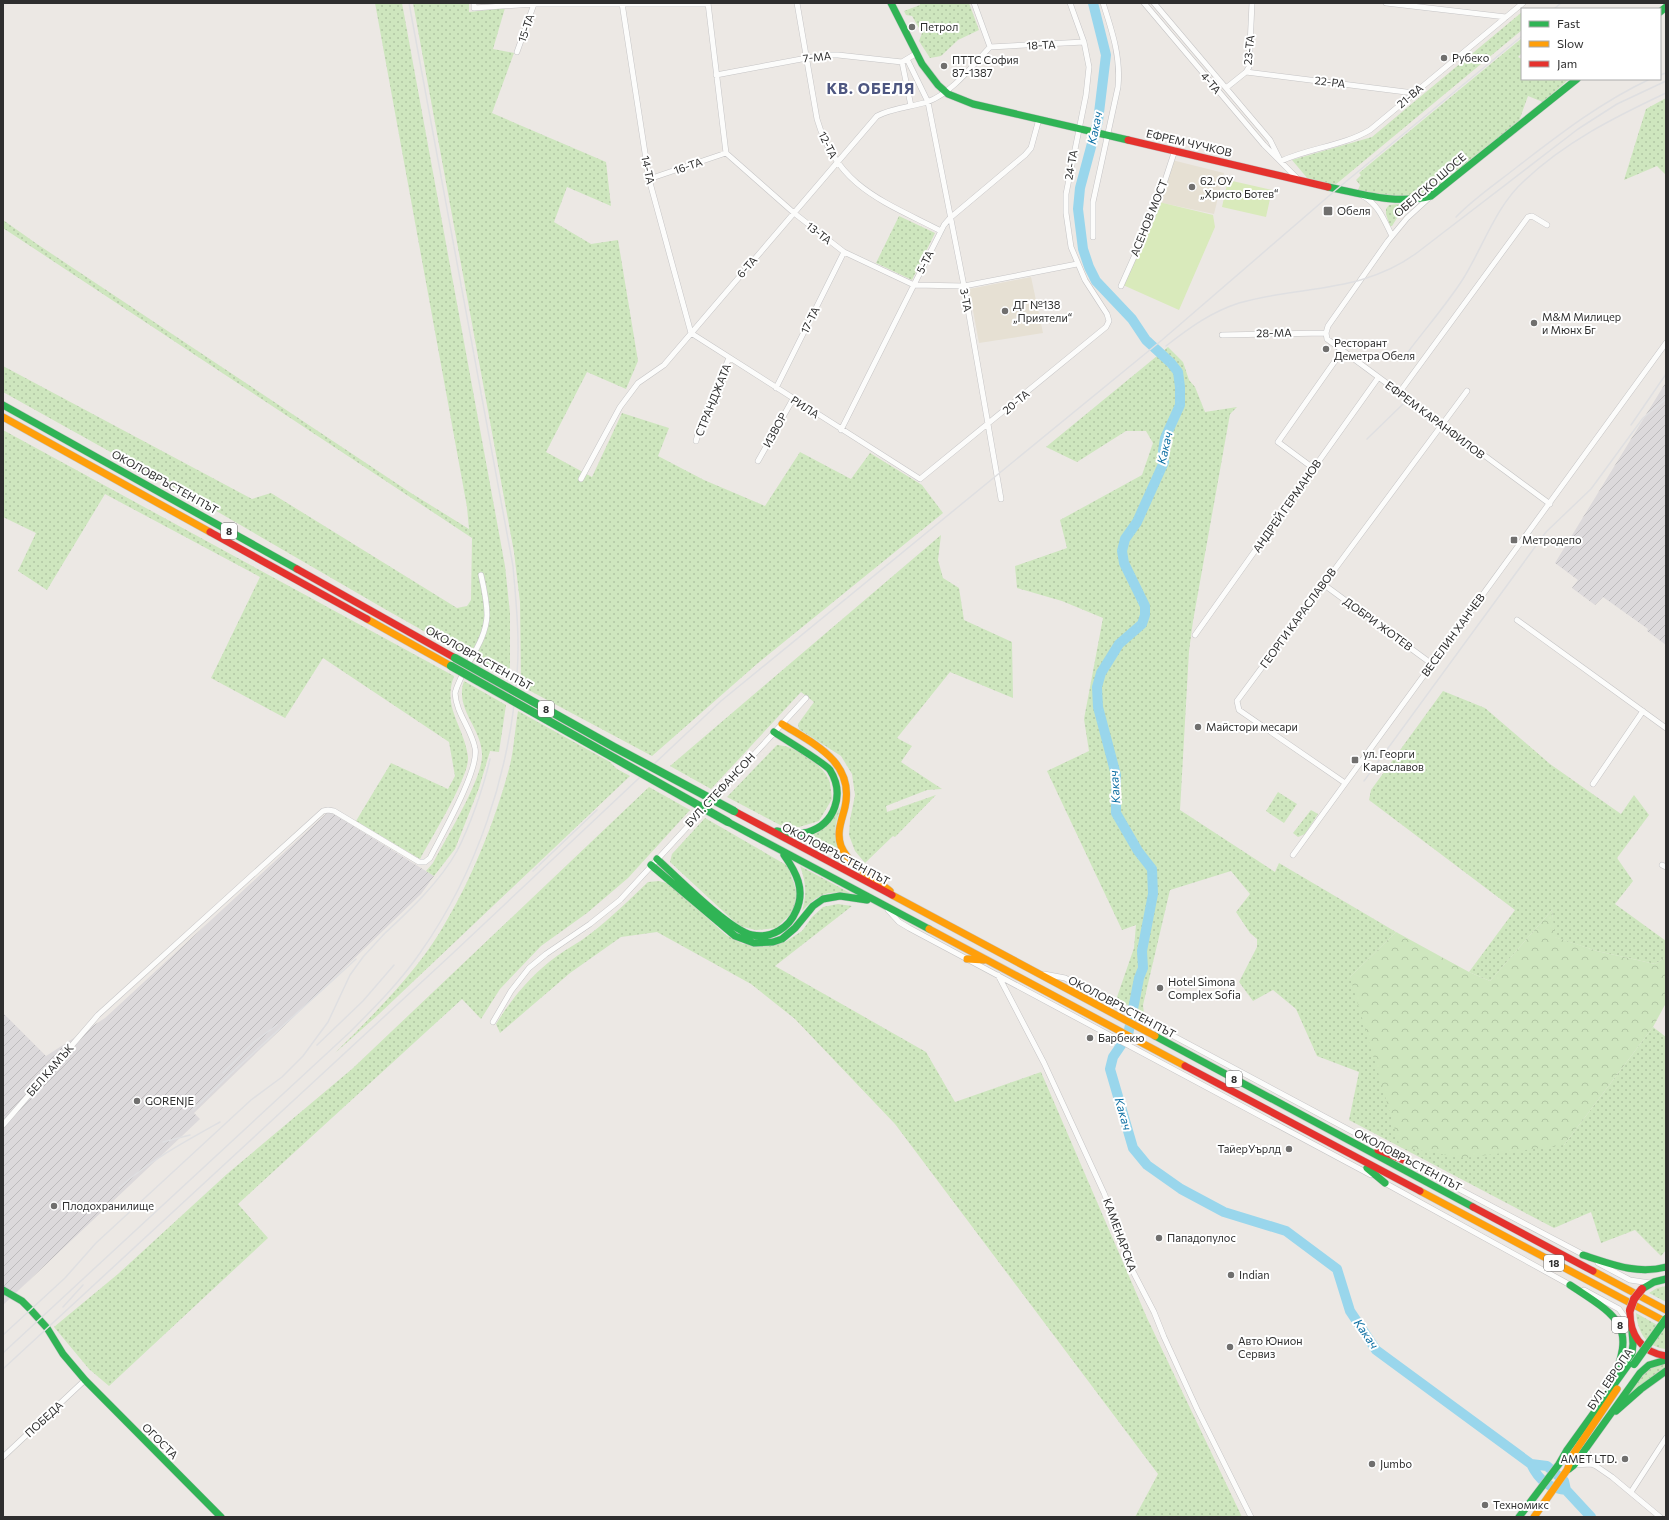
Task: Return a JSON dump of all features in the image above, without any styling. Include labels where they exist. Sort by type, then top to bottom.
[{"type":"main road","points":[[891,3],[929,74],[945,92]]},
{"type":"main road","name":"ОБЕЛСКО ШОСЕ","points":[[1431,196],[1576,80]]},
{"type":"main road","name":"ЕФРЕМ ЧУЧКОВ","points":[[945,92],[973,104],[1360,194],[1383,198],[1420,199],[1431,196]]},
{"type":"main road","name":"ОКОЛОВРЪСТЕН ПЪТ","points":[[3,405],[614,747],[1033,972],[1116,1012],[1139,1029],[1666,1310]]},
{"type":"main road","name":"ОКОЛОВРЪСТЕН ПЪТ","points":[[3,417],[728,822],[881,905],[988,960],[1666,1322]]},
{"type":"main road","points":[[782,724],[825,752],[840,767],[847,788],[846,801],[839,824],[838,834],[841,845],[846,855],[856,865],[885,886],[900,900]]},
{"type":"main road","points":[[759,825],[788,834],[808,833],[824,824],[837,804],[838,792],[835,779],[829,769],[774,732]]},
{"type":"main road","points":[[654,862],[742,932],[754,935],[771,934],[786,927],[796,915],[801,901],[801,887],[793,864],[784,855],[753,835]]},
{"type":"main road","points":[[654,862],[735,936],[754,943],[773,942],[782,938],[795,928],[813,906],[824,899],[840,896],[862,899],[881,905]]},
{"type":"main road","points":[[967,959],[988,960]]},
{"type":"main road","name":"8","points":[[1328,1130],[1406,1161]]},
{"type":"main road","name":"8","points":[[1344,1150],[1386,1183]]},
{"type":"main road","points":[[1584,1254],[1639,1272],[1650,1272],[1666,1267]]},
{"type":"main road","name":"8","points":[[1650,1283],[1666,1279]]},
{"type":"main road","name":"БУЛ. ЕВРОПА","points":[[1518,1517],[1558,1464],[1631,1361],[1633,1344],[1630,1310],[1634,1299],[1642,1289],[1650,1283]]},
{"type":"main road","name":"8","points":[[1570,1285],[1615,1317],[1624,1336],[1622,1357],[1603,1400]]},
{"type":"main road","name":"ОГОСТА","points":[[3,1290],[22,1301],[30,1309],[47,1328],[63,1354],[85,1380],[221,1517]]},
{"type":"main road","name":"БУЛ. ЕВРОПА","points":[[1534,1517],[1567,1470],[1574,1453],[1666,1319]]},
{"type":"main road","points":[[1631,1329],[1638,1342],[1646,1350],[1657,1355],[1666,1356]]},
{"type":"main road","name":"БУЛ. ЕВРОПА","points":[[1567,1470],[1574,1465],[1640,1372],[1649,1366],[1666,1360]]},
{"type":"main road","points":[[1608,1418],[1641,1389],[1666,1371]]},
{"type":"main road","name":"БУЛ. ЕВРОПА","points":[[1558,1464],[1574,1453]]},
{"type":"street","name":"15-ТА","points":[[474,3],[474,8],[534,4],[708,4]]},
{"type":"street","name":"12-ТА","points":[[797,3],[817,119],[822,135],[836,163],[862,188],[878,199],[941,231]]},
{"type":"street","points":[[945,92],[990,47],[974,3]]},
{"type":"street","name":"24-ТА","points":[[1070,3],[1084,42],[1089,67],[1081,129],[1066,194],[1069,237],[1077,264],[1090,291],[1107,314],[1109,321]]},
{"type":"street","points":[[1093,237],[1093,202],[1104,134],[1118,86],[1120,72],[1115,40],[1103,3]]},
{"type":"street","name":"4-ТА","points":[[1144,3],[1264,146],[1300,181]]},
{"type":"street","name":"4-ТА","points":[[1154,3],[1270,140],[1281,161]]},
{"type":"street","name":"23-ТА","points":[[1226,88],[1246,72],[1249,67],[1252,3]]},
{"type":"street","points":[[1386,3],[1506,17]]},
{"type":"street","name":"21-ВА","points":[[1281,161],[1364,133],[1523,3]]},
{"type":"street","name":"15-ТА","points":[[517,52],[534,4]]},
{"type":"street","name":"14-ТА","points":[[622,4],[649,178],[691,333]]},
{"type":"street","points":[[708,4],[726,153]]},
{"type":"street","name":"18-ТА","points":[[990,47],[1084,42]]},
{"type":"street","points":[[911,106],[902,62],[917,53]]},
{"type":"street","name":"7-МА","points":[[716,75],[806,58],[838,55],[902,62]]},
{"type":"street","name":"3-ТА","points":[[907,59],[928,102],[964,286],[1001,499]]},
{"type":"street","name":"22-РА","points":[[1246,72],[1414,92]]},
{"type":"street","name":"6-ТА","points":[[581,479],[620,407],[638,383],[664,365],[877,116],[884,112],[928,102],[945,92]]},
{"type":"street","name":"5-ТА","points":[[841,430],[941,231],[950,218],[1025,155],[1031,148],[1039,119]]},
{"type":"street","name":"АСЕНОВ МОСТ","points":[[1121,286],[1156,208],[1175,150]]},
{"type":"street","name":"16-ТА","points":[[649,178],[726,153]]},
{"type":"street","name":"13-ТА","points":[[726,153],[794,213],[844,252],[914,285],[964,286],[1077,264]]},
{"type":"street","points":[[1360,194],[1372,201],[1379,210],[1392,236]]},
{"type":"street","name":"ОБЕЛСКО ШОСЕ","points":[[1326,333],[1328,326],[1392,236],[1407,218],[1431,196]]},
{"type":"street","points":[[1399,393],[1528,217],[1532,216],[1547,225]]},
{"type":"street","name":"17-ТА","points":[[776,388],[844,252]]},
{"type":"street","name":"20-ТА","points":[[920,479],[988,425],[1106,327],[1109,321]]},
{"type":"street","name":"РИЛА","points":[[691,333],[920,479]]},
{"type":"street","name":"ЕФРЕМ КАРАНФИЛОВ","points":[[1326,333],[1327,339],[1342,352],[1550,504]]},
{"type":"street","name":"28-МА","points":[[1222,335],[1326,333]]},
{"type":"street","name":"ВЕСЕЛИН ХАНЧЕВ","points":[[1293,855],[1550,504],[1612,415],[1666,343]]},
{"type":"street","points":[[1313,468],[1278,442],[1342,352]]},
{"type":"street","name":"СТРАНДЖАТА","points":[[696,441],[702,421],[730,358]]},
{"type":"street","name":"АНДРЕЙ ГЕРМАНОВ","points":[[1196,634],[1378,378]]},
{"type":"street","name":"ГЕОРГИ КАРАСЛАВОВ","points":[[1345,783],[1239,710],[1237,707],[1237,701],[1467,391]]},
{"type":"street","name":"ИЗВОР","points":[[758,461],[793,399]]},
{"type":"street","name":"БЕЛ КАМЪК","points":[[3,1125],[98,1015],[323,811],[334,811],[419,862],[425,862],[430,858],[474,768],[476,758],[472,737],[456,703],[455,693],[486,626],[486,605],[481,575]]},
{"type":"street","name":"ДОБРИ ЖОТЕВ","points":[[1323,584],[1432,664]]},
{"type":"street","points":[[1517,620],[1666,728]]},
{"type":"street","name":"БУЛ. СТЕФАНСОН","points":[[493,1022],[511,991],[529,968],[546,954],[590,924],[620,900],[806,698]]},
{"type":"street","points":[[1593,784],[1643,711]]},
{"type":"street","points":[[881,905],[899,922],[909,928],[1386,1183]]},
{"type":"street","name":"КАМЕНАРСКА","points":[[998,976],[1044,1063],[1116,1220],[1127,1250],[1128,1262],[1157,1317],[1164,1337],[1197,1409],[1251,1517]]},
{"type":"street","points":[[1116,1012],[1142,1020],[1406,1161]]},
{"type":"street","name":"8","points":[[1406,1161],[1584,1254],[1630,1280],[1650,1283]]},
{"type":"street","name":"8","points":[[1386,1183],[1519,1255],[1570,1285]]},
{"type":"street","points":[[1570,1285],[1619,1308],[1631,1329]]},
{"type":"street","name":"ПОБЕДА","points":[[3,1457],[85,1380]]},
{"type":"street","points":[[1631,1492],[1666,1438]]},
{"type":"street","points":[[1586,1447],[1587,1455],[1591,1464],[1612,1477],[1660,1517]]},
{"type":"street","points":[[1574,1465],[1591,1464]]},
{"type":"shaded area","name":"62. ОУ „Христо Ботев“","points":[[1172,160],[1224,173],[1214,214],[1158,202]]},
{"type":"shaded area","name":"ДГ №138 „Приятели“","points":[[1031,277],[1043,333],[979,343],[969,289]]},
{"type":"shaded area","points":[[1666,382],[1666,645],[1647,631],[1648,629],[1603,597],[1595,605],[1572,588],[1578,580],[1555,563]]},
{"type":"shaded area","points":[[327,813],[332,813],[434,876],[421,894],[194,1113],[200,1119],[3,1305],[3,1013],[46,1056],[105,1018]]},
{"type":"green space","points":[[375,3],[402,3],[505,566],[510,613],[510,680],[218,512],[3,392],[3,366],[252,499],[271,493],[457,608],[467,606],[471,600],[472,538],[3,228],[3,220],[411,493],[469,529],[467,507]]},
{"type":"green space","points":[[413,3],[469,3],[469,12],[505,8],[493,49],[514,53],[492,113],[606,162],[611,206],[567,187],[554,222],[591,244],[618,240],[638,361],[626,389],[587,372],[546,452],[592,477],[622,413],[669,428],[658,456],[704,480],[765,506],[800,452],[851,479],[870,453],[922,485],[943,513],[758,663],[652,756],[521,686],[520,602],[514,552]]},
{"type":"green space","points":[[920,3],[969,3],[979,30],[958,40],[941,56],[930,58],[919,41],[922,33],[912,16],[906,15],[904,11],[920,5]]},
{"type":"green space","points":[[1521,13],[1521,31],[1335,185],[1308,179],[1292,160],[1372,137]]},
{"type":"green space","points":[[1521,39],[1521,54],[1518,57],[1521,58],[1521,80],[1568,80],[1543,102],[1528,96],[1519,121],[1428,193],[1402,197],[1375,194],[1358,190],[1360,185],[1356,180],[1361,175],[1359,173]]},
{"type":"green space","points":[[1666,98],[1666,175],[1657,166],[1624,180],[1646,109]]},
{"type":"green space","points":[[1228,180],[1272,190],[1266,217],[1222,207]]},
{"type":"green space","points":[[1159,202],[1213,215],[1215,227],[1179,310],[1123,285]]},
{"type":"green space","points":[[1408,203],[1411,206],[1397,218],[1392,226],[1390,226],[1386,214],[1386,209],[1389,205]]},
{"type":"green space","points":[[899,216],[935,233],[912,280],[876,263]]},
{"type":"green space","points":[[1168,347],[1183,362],[1189,380],[1195,387],[1205,412],[1237,407],[1230,414],[1193,621],[1189,651],[1180,810],[1275,872],[1279,863],[1396,932],[1350,977],[1564,1145],[1653,1027],[1666,1037],[1666,1250],[1661,1256],[1635,1230],[1601,1243],[1591,1212],[1554,1228],[1349,1120],[1359,1072],[1317,1056],[1296,1009],[1273,990],[1253,1001],[1239,982],[1257,947],[1257,939],[1250,933],[1236,912],[1250,894],[1231,871],[1170,890],[1143,1005],[1144,1014],[1120,1001],[1117,997],[1134,948],[1136,925],[1122,930],[1047,771],[1089,751],[1084,719],[1103,618],[1062,601],[1017,588],[1015,566],[1067,548],[1060,520],[1142,475],[1153,443],[1146,431],[1126,431],[1077,462],[1046,447]]},
{"type":"green space","points":[[3,430],[454,676],[451,687],[452,708],[466,746],[468,757],[467,766],[456,793],[420,859],[356,821],[391,763],[448,789],[455,776],[449,742],[323,658],[285,718],[211,678],[260,577],[105,494],[47,590],[18,571],[36,533],[3,517]]},
{"type":"green space","points":[[941,535],[938,560],[943,578],[959,588],[964,620],[1012,642],[1013,698],[950,672],[897,738],[912,746],[901,762],[942,789],[927,790],[886,806],[887,812],[936,795],[895,837],[893,836],[865,863],[855,851],[849,835],[850,820],[855,795],[852,774],[841,756],[799,729],[798,724],[814,702],[801,692],[711,789],[670,766]]},
{"type":"green space","points":[[464,681],[506,705],[499,752],[490,751],[479,788],[455,849],[434,876],[426,871],[433,863],[470,794],[476,780],[482,756],[478,737],[463,701],[462,691]]},
{"type":"green space","points":[[1443,691],[1485,708],[1550,764],[1621,814],[1634,795],[1649,815],[1617,858],[1633,881],[1615,904],[1666,941],[1666,957],[1655,964],[1597,951],[1554,937],[1552,910],[1490,981],[1469,972],[1515,910],[1369,800],[1371,790]]},
{"type":"green space","points":[[518,711],[610,762],[617,769],[630,776],[379,1014],[335,1053],[404,980],[429,948],[451,913],[472,872],[497,808],[513,752]]},
{"type":"green space","points":[[777,745],[791,748],[806,756],[824,772],[828,778],[832,799],[819,821],[799,827],[782,826],[727,797]]},
{"type":"green space","points":[[649,787],[690,810],[628,878],[587,913],[541,946],[500,989],[481,1019],[462,999],[238,1204],[268,1238],[109,1386],[89,1369],[54,1327],[118,1274],[227,1174],[352,1069]]},
{"type":"green space","points":[[1278,792],[1297,804],[1284,823],[1266,811]]},
{"type":"green space","points":[[842,804],[835,829],[836,836],[840,849],[851,864],[802,839],[826,826]]},
{"type":"green space","points":[[1311,810],[1318,814],[1305,834],[1298,837],[1293,833]]},
{"type":"green space","points":[[705,818],[788,866],[797,893],[794,911],[776,928],[756,930],[739,926],[670,862],[672,854]]},
{"type":"green space","points":[[800,866],[852,894],[837,892],[824,894],[813,900],[802,911],[805,899],[805,888],[804,877]]},
{"type":"green space","points":[[659,881],[670,884],[726,935],[743,944],[785,942],[802,931],[812,917],[823,907],[838,904],[852,906],[775,966],[926,1052],[955,1102],[1041,1072],[1147,1318],[1242,1517],[1135,1517],[1158,1474],[895,1124],[795,1019],[751,984],[657,932],[621,937],[570,973],[500,1033],[496,1024],[516,996],[539,971],[557,956],[598,928],[648,882]]},
{"type":"green space","points":[[1552,910],[1555,937],[1597,951],[1655,964],[1666,957],[1666,1003],[1653,1027],[1564,1145],[1464,1158],[1400,1147],[1350,977],[1396,932],[1469,972],[1490,981]]},
{"type":"green space","points":[[1666,1286],[1666,1302],[1649,1293],[1657,1288]]},
{"type":"green space","points":[[1636,1313],[1666,1330],[1666,1349],[1659,1348],[1648,1342],[1641,1332]]},
{"type":"green space","points":[[1666,1363],[1666,1367],[1624,1399],[1647,1369]]},
{"type":"waterway","name":"Какач","points":[[1093,3],[1106,55],[1098,121],[1080,188],[1078,209],[1083,249],[1089,267],[1096,281],[1132,319],[1146,340],[1171,363],[1178,372],[1180,387],[1180,405],[1165,438],[1163,451],[1164,462],[1137,522],[1125,539],[1122,551],[1124,563],[1145,606],[1145,615],[1142,624],[1119,644],[1101,673],[1097,687],[1098,707],[1116,775],[1116,813],[1138,851],[1152,869],[1153,894],[1142,951],[1143,968],[1139,978],[1128,1035],[1113,1057],[1110,1069],[1133,1148],[1147,1165],[1181,1189],[1224,1212],[1286,1231],[1337,1269],[1350,1311],[1376,1350],[1531,1464],[1541,1479],[1549,1485],[1554,1488],[1566,1490]]},
{"type":"waterway","name":"Какач","points":[[1531,1464],[1547,1466],[1564,1481],[1566,1490],[1591,1517]]},
{"type":"railway","points":[[3,1353],[350,1032],[396,984],[420,953],[440,922],[458,889],[474,855],[487,821],[498,785],[507,748],[513,711],[518,660],[518,634],[513,566],[409,3]]},
{"type":"railway","points":[[1555,8],[1561,3]]},
{"type":"railway","points":[[3,1369],[452,954],[721,701],[1162,340],[1337,189],[1521,37]]},
{"type":"railway","points":[[1661,75],[1666,73]]},
{"type":"railway","points":[[1456,217],[1478,197],[1565,131],[1598,108],[1648,80]]},
{"type":"railway","points":[[1166,346],[1201,321],[1219,311],[1239,303],[1262,297],[1353,282],[1397,266],[1418,252],[1578,129],[1617,104],[1666,81]]},
{"type":"railway","points":[[1408,352],[1463,279],[1490,227],[1505,202],[1514,191],[1556,154],[1591,131],[1666,93]]},
{"type":"railway","points":[[1631,425],[1666,374]]},
{"type":"railway","points":[[1364,781],[1546,532],[1591,489],[1643,418],[1666,399]]},
{"type":"railway","points":[[1367,439],[1403,404]]},
{"type":"railway","points":[[383,935],[414,906],[450,863],[467,830],[490,759]]},
{"type":"railway","points":[[533,871],[597,810]]},
{"type":"railway","points":[[3,1335],[65,1278],[96,1243],[251,1100],[282,1077],[303,1056],[328,1022],[350,975],[363,957],[386,932]]},
{"type":"railway","points":[[193,1110],[356,959]]},
{"type":"railway","points":[[317,1045],[363,1001],[394,965]]},
{"type":"railway","points":[[223,1073],[254,1042],[277,1025]]},
{"type":"railway","points":[[119,1188],[142,1169],[220,1122]]},
{"type":"railway","points":[[163,1142],[190,1135]]},
{"type":"railway","points":[[63,1307],[83,1285]]},
{"type":"traffic: fast","points":[[891,3],[922,64],[938,85],[948,94],[973,104],[1128,140]]},
{"type":"traffic: fast","points":[[1661,11],[1666,7]]},
{"type":"traffic: fast","points":[[1328,187],[1380,198],[1406,199],[1431,196],[1576,80]]},
{"type":"traffic: fast","points":[[3,405],[297,569]]},
{"type":"traffic: fast","points":[[455,658],[614,747],[734,811]]},
{"type":"traffic: fast","points":[[451,666],[728,822]]},
{"type":"traffic: fast","points":[[774,732],[827,767],[830,770],[837,789],[835,807],[831,815],[817,828],[808,832],[800,833],[777,831]]},
{"type":"traffic: fast","points":[[728,822],[929,929]]},
{"type":"traffic: fast","points":[[657,859],[703,902],[730,924],[742,931],[759,936],[772,934],[784,927],[793,917],[799,903],[800,889],[796,875],[784,855]]},
{"type":"traffic: fast","points":[[651,865],[735,936],[754,943],[773,942],[782,939],[795,928],[813,906],[823,899],[840,896],[867,900]]},
{"type":"traffic: fast","points":[[1155,1036],[1473,1207]]},
{"type":"traffic: fast","points":[[1367,1168],[1385,1183]]},
{"type":"traffic: fast","points":[[1583,1255],[1614,1265],[1634,1269],[1645,1270],[1666,1267]]},
{"type":"traffic: fast","points":[[1642,1289],[1654,1282],[1666,1279]]},
{"type":"traffic: fast","points":[[1570,1285],[1600,1305],[1611,1314],[1618,1324],[1622,1335],[1623,1348],[1611,1383]]},
{"type":"traffic: fast","points":[[3,1290],[22,1301],[30,1309],[47,1328],[63,1354],[85,1380],[221,1517]]},
{"type":"traffic: fast","points":[[1634,1364],[1666,1319]]},
{"type":"traffic: fast","points":[[1519,1517],[1559,1464],[1567,1450],[1631,1361],[1633,1344],[1632,1331]]},
{"type":"traffic: fast","points":[[1569,1469],[1574,1465],[1640,1373],[1649,1365],[1666,1360]]},
{"type":"traffic: fast","points":[[1616,1411],[1641,1389],[1666,1371]]},
{"type":"traffic: slow","points":[[3,417],[210,532]]},
{"type":"traffic: slow","points":[[367,619],[451,666]]},
{"type":"traffic: slow","points":[[782,724],[819,747],[838,766],[844,778],[846,791],[845,807],[839,831],[841,846],[856,866],[890,891]]},
{"type":"traffic: slow","points":[[892,895],[1155,1036]]},
{"type":"traffic: slow","points":[[929,929],[1185,1066]]},
{"type":"traffic: slow","points":[[967,959],[984,960]]},
{"type":"traffic: slow","points":[[1420,1191],[1666,1322]]},
{"type":"traffic: slow","points":[[1593,1271],[1666,1310]]},
{"type":"traffic: slow","points":[[1534,1517],[1567,1470],[1574,1453],[1617,1389]]},
{"type":"traffic: jam","points":[[1128,140],[1328,187]]},
{"type":"traffic: jam","points":[[210,532],[367,619]]},
{"type":"traffic: jam","points":[[297,569],[455,658]]},
{"type":"traffic: jam","points":[[734,811],[892,895]]},
{"type":"traffic: jam","points":[[1185,1066],[1420,1191]]},
{"type":"traffic: jam","points":[[1378,1150],[1406,1161]]},
{"type":"traffic: jam","points":[[1473,1207],[1593,1271]]},
{"type":"traffic: jam","points":[[1630,1310],[1634,1299],[1642,1289]]},
{"type":"traffic: jam","points":[[1630,1310],[1632,1327],[1638,1340],[1643,1346],[1657,1354],[1666,1356]]},
{"type":"place","name":"Петрол","points":[[912,27]]},
{"type":"place","name":"Рубеко","points":[[1444,58]]},
{"type":"place","name":"ПТТС София 87-1387","points":[[944,66]]},
{"type":"place","name":"62. ОУ „Христо Ботев“","points":[[1192,187]]},
{"type":"place","name":"Обеля","points":[[1328,211]]},
{"type":"place","name":"ДГ №138 „Приятели“","points":[[1005,311]]},
{"type":"place","name":"М&M Mилицер и Мюнх Бг","points":[[1534,323]]},
{"type":"place","name":"Ресторант Деметра Обеля","points":[[1326,349]]},
{"type":"place","name":"Метродепо","points":[[1514,540]]},
{"type":"place","name":"Майстори месари","points":[[1198,727]]},
{"type":"place","name":"ул. Георги Караславов","points":[[1355,760]]},
{"type":"place","name":"Hotel Simona Complex Sofia","points":[[1160,988]]},
{"type":"place","name":"Барбекю","points":[[1090,1038]]},
{"type":"place","name":"GORENJE","points":[[137,1101]]},
{"type":"place","name":"ТайерУърлд","points":[[1289,1149]]},
{"type":"place","name":"Плодохранилище","points":[[54,1206]]},
{"type":"place","name":"Пападопулос","points":[[1159,1238]]},
{"type":"place","name":"Indian","points":[[1231,1275]]},
{"type":"place","name":"Авто Юнион Сервиз","points":[[1230,1347]]},
{"type":"place","name":"AMET LTD.","points":[[1625,1459]]},
{"type":"place","name":"Jumbo","points":[[1372,1464]]},
{"type":"place","name":"Техномикс","points":[[1485,1505]]},
{"type":"district","name":"КВ. ОБЕЛЯ","points":[[871,89]]}]
